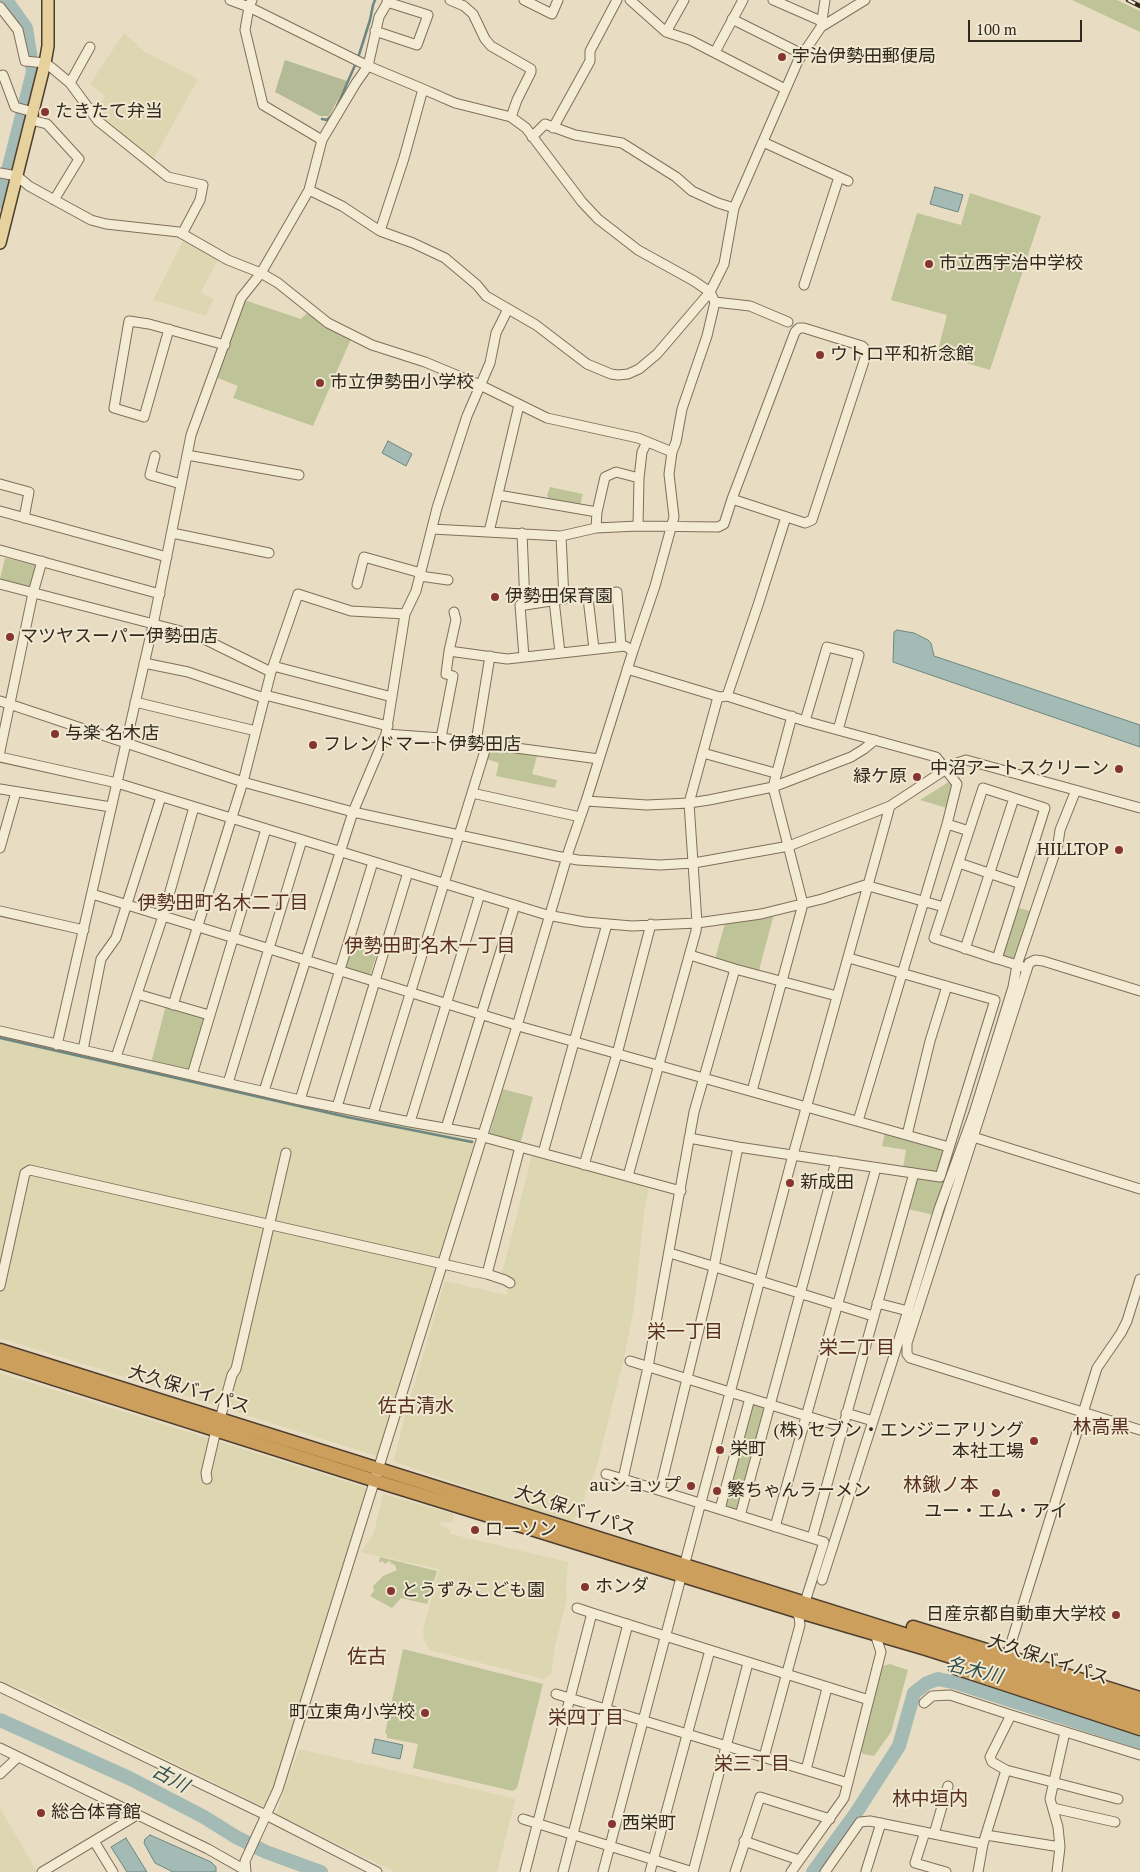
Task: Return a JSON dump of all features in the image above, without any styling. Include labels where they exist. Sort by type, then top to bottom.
[{"type":"highway","name":"大久保バイパス","points":[[0,1350],[376,1480],[683,1569]]},
{"type":"highway","name":"大久保バイパス","points":[[0,1362],[380,1468],[800,1607],[855,1629],[927,1645],[1140,1708]]},
{"type":"highway","name":"大久保バイパス","points":[[800,1607],[845,1614],[927,1645],[1140,1717]]},
{"type":"highway","points":[[845,1614],[863,1615],[921,1629],[1140,1698]]},
{"type":"highway","points":[[855,1629],[893,1647],[1140,1728]]},
{"type":"main road","points":[[0,243],[48,37],[48,0]]},
{"type":"street","points":[[0,1748],[208,1849],[244,1869],[278,1789],[328,1626],[380,1468],[481,1135],[517,1026],[566,858],[655,586],[674,517],[669,474],[672,452],[676,442],[682,409],[707,336],[715,302],[710,292],[638,250],[598,218],[582,202],[526,128],[511,117],[455,102],[423,89],[368,66],[251,4],[230,0]]},
{"type":"street","points":[[450,0],[466,3],[485,39],[491,46],[531,70],[511,117]]},
{"type":"street","points":[[524,0],[552,14],[558,0]]},
{"type":"street","points":[[553,128],[590,61],[590,50],[617,0]]},
{"type":"street","points":[[630,0],[666,32],[690,40],[785,89]]},
{"type":"street","points":[[666,32],[684,0]]},
{"type":"street","points":[[715,52],[743,0]]},
{"type":"street","points":[[773,0],[821,24]]},
{"type":"street","points":[[309,190],[342,206],[380,231],[413,243],[445,258],[477,285],[486,296],[536,326],[588,364],[618,375],[628,374],[648,362],[710,292],[724,264],[734,208],[785,89],[802,54],[821,24],[825,0]]},
{"type":"street","points":[[821,24],[865,0]]},
{"type":"street","points":[[58,1045],[160,594],[191,435],[244,292],[261,273],[309,190],[322,140],[368,66],[375,31],[379,17],[388,1],[428,15],[417,45],[375,31]]},
{"type":"street","points":[[251,4],[245,30],[264,105],[322,140]]},
{"type":"street","points":[[0,7],[18,30],[25,61],[42,63],[70,82],[98,121],[156,169],[168,177],[203,185],[200,200],[182,234]]},
{"type":"street","points":[[732,19],[802,54]]},
{"type":"street","points":[[70,82],[90,47]]},
{"type":"street","points":[[3,75],[16,107],[47,124],[79,158],[54,200]]},
{"type":"street","points":[[380,231],[404,158],[423,89]]},
{"type":"street","points":[[532,137],[545,124],[575,135],[622,143],[676,177],[692,191],[734,208]]},
{"type":"street","points":[[763,142],[848,181]]},
{"type":"street","points":[[0,173],[16,176],[29,186],[92,220],[106,224],[179,232],[228,260],[261,273],[278,283],[328,323],[372,344],[425,362],[480,385],[547,418],[647,442],[672,452]]},
{"type":"street","points":[[804,285],[839,177]]},
{"type":"street","points":[[715,302],[750,306],[788,322]]},
{"type":"street","points":[[264,1091],[353,812],[387,730],[405,614],[416,591],[432,529],[467,416],[490,363],[496,333],[508,309]]},
{"type":"street","points":[[169,329],[144,417],[114,408],[129,321],[169,329],[225,345]]},
{"type":"street","points":[[432,529],[561,536],[596,528],[638,526],[718,527],[724,524],[732,499],[795,332],[799,328],[804,328],[862,346],[865,349],[866,355],[812,520],[805,523],[732,499]]},
{"type":"street","points":[[489,532],[519,405]]},
{"type":"street","points":[[638,526],[639,478],[642,452],[647,442]]},
{"type":"street","points":[[187,455],[299,475]]},
{"type":"street","points":[[155,456],[150,475],[181,484]]},
{"type":"street","points":[[596,528],[596,512],[605,477],[616,472],[639,478]]},
{"type":"street","points":[[0,484],[30,492],[24,518]]},
{"type":"street","points":[[498,495],[596,512]]},
{"type":"street","points":[[0,511],[167,557]]},
{"type":"street","points":[[727,696],[786,517]]},
{"type":"street","points":[[172,533],[269,553]]},
{"type":"street","points":[[522,533],[525,604]]},
{"type":"street","points":[[524,657],[520,605],[564,599],[561,536]]},
{"type":"street","points":[[0,550],[160,594]]},
{"type":"street","points":[[356,584],[364,558],[448,580]]},
{"type":"street","points":[[0,751],[33,593],[42,561]]},
{"type":"street","points":[[0,584],[196,635],[272,669],[392,697]]},
{"type":"street","points":[[594,649],[588,598],[617,592],[621,646]]},
{"type":"street","points":[[173,1004],[243,782],[272,669],[298,594],[351,611],[405,614]]},
{"type":"street","points":[[554,600],[560,653]]},
{"type":"street","points":[[441,738],[453,676],[446,674],[456,620],[454,612]]},
{"type":"street","points":[[449,651],[507,659],[621,646],[625,646],[633,651]]},
{"type":"street","points":[[805,721],[827,647],[859,655],[838,730]]},
{"type":"street","points":[[476,742],[490,656]]},
{"type":"street","points":[[144,662],[188,672],[265,697],[387,730],[599,758]]},
{"type":"street","points":[[627,669],[718,697],[727,696],[805,721],[936,757],[947,769],[957,785],[858,1121]]},
{"type":"street","points":[[628,1176],[690,955],[697,923],[689,803],[718,697]]},
{"type":"street","points":[[0,701],[243,782],[353,812],[566,858],[660,864],[694,863],[788,846],[890,806],[954,764],[967,760],[1140,808]]},
{"type":"street","points":[[135,702],[256,731]]},
{"type":"street","points":[[752,1091],[803,904],[772,787],[792,716]]},
{"type":"street","points":[[586,801],[647,805],[689,803],[772,787],[851,757],[874,740]]},
{"type":"street","points":[[373,1114],[487,744]]},
{"type":"street","points":[[703,753],[776,773]]},
{"type":"street","points":[[0,757],[117,783],[550,916],[632,926],[697,923],[761,914],[803,904],[865,884],[944,907]]},
{"type":"street","points":[[996,958],[1045,808],[983,788],[934,938],[1028,969]]},
{"type":"street","points":[[0,789],[111,807]]},
{"type":"street","points":[[0,848],[16,792]]},
{"type":"street","points":[[472,793],[580,817]]},
{"type":"street","points":[[822,1580],[939,1209],[985,1078],[1013,987],[1017,965],[1058,844],[1060,830],[1074,795]]},
{"type":"street","points":[[83,1050],[101,959],[116,938],[161,796]]},
{"type":"street","points":[[965,948],[1014,798]]},
{"type":"street","points":[[603,1872],[806,1106],[849,958],[890,806]]},
{"type":"street","points":[[116,1058],[163,916],[194,807]]},
{"type":"street","points":[[947,824],[969,830]]},
{"type":"street","points":[[192,1074],[266,829]]},
{"type":"street","points":[[228,1083],[302,840]]},
{"type":"street","points":[[300,1100],[373,862]]},
{"type":"street","points":[[959,863],[1021,884]]},
{"type":"street","points":[[337,1107],[408,872]]},
{"type":"street","points":[[92,894],[517,1026],[949,1147]]},
{"type":"street","points":[[410,1122],[480,894]]},
{"type":"street","points":[[446,1128],[516,905]]},
{"type":"street","points":[[0,911],[84,930]]},
{"type":"street","points":[[543,1153],[607,924]]},
{"type":"street","points":[[584,1165],[617,1054],[651,924]]},
{"type":"street","points":[[690,955],[838,996]]},
{"type":"street","points":[[689,1138],[940,1177],[995,1000],[849,958]]},
{"type":"street","points":[[1140,991],[1043,961],[1035,960],[1029,963],[907,1343],[907,1354],[910,1358],[1140,1430]]},
{"type":"street","points":[[623,1479],[670,1253],[689,1138],[735,969]]},
{"type":"street","points":[[907,1135],[930,1041],[947,986]]},
{"type":"street","points":[[137,994],[209,1015]]},
{"type":"street","points":[[0,1031],[300,1100],[481,1135],[681,1191]]},
{"type":"street","points":[[973,1137],[1140,1189]]},
{"type":"street","points":[[487,1274],[520,1147]]},
{"type":"street","points":[[660,1490],[714,1267],[738,1147]]},
{"type":"street","points":[[221,1425],[232,1374],[236,1370],[286,1153]]},
{"type":"street","points":[[740,1516],[836,1161]]},
{"type":"street","points":[[775,1527],[876,1168]]},
{"type":"street","points":[[0,1286],[25,1173],[30,1170],[269,1226],[487,1274],[510,1283]]},
{"type":"street","points":[[812,1538],[914,1173]]},
{"type":"street","points":[[670,1253],[873,1316]]},
{"type":"street","points":[[1007,1656],[1097,1368],[1127,1321],[1140,1280]]},
{"type":"street","points":[[877,1303],[908,1311]]},
{"type":"street","points":[[630,1361],[730,1391],[842,1428]]},
{"type":"street","points":[[720,1509],[750,1398]]},
{"type":"street","points":[[846,1413],[873,1421]]},
{"type":"street","points":[[606,1474],[824,1542],[800,1607],[800,1625],[764,1757]]},
{"type":"street","points":[[577,1608],[869,1700]]},
{"type":"street","points":[[525,1872],[592,1613]]},
{"type":"street","points":[[563,1872],[628,1624]]},
{"type":"street","points":[[791,1872],[844,1798],[881,1652],[877,1640]]},
{"type":"street","points":[[650,1872],[710,1650]]},
{"type":"street","points":[[523,1819],[693,1872],[748,1663]]},
{"type":"street","points":[[0,1687],[378,1872]]},
{"type":"street","points":[[806,1770],[828,1688]]},
{"type":"street","points":[[556,1694],[848,1783]]},
{"type":"street","points":[[924,1703],[932,1696],[950,1695],[1140,1755]]},
{"type":"street","points":[[1011,1715],[990,1757],[992,1762],[1006,1770],[1118,1799]]},
{"type":"street","points":[[1060,1871],[1058,1827],[1050,1799],[1065,1732]]},
{"type":"street","points":[[0,1774],[18,1757]]},
{"type":"street","points":[[978,1872],[986,1835],[1006,1770]]},
{"type":"street","points":[[946,1872],[915,1863],[930,1833],[948,1786]]},
{"type":"street","points":[[735,1872],[760,1798],[830,1819]]},
{"type":"street","points":[[1053,1808],[1115,1822]]},
{"type":"street","points":[[42,1872],[137,1815]]},
{"type":"street","points":[[825,1872],[860,1822],[870,1821],[984,1844]]},
{"type":"street","points":[[866,1871],[881,1823]]},
{"type":"street","points":[[986,1835],[1060,1848]]},
{"type":"street","points":[[94,1841],[113,1872]]},
{"type":"street","points":[[744,1841],[799,1860]]},
{"type":"shaded area","points":[[124,33],[145,52],[198,79],[153,160],[100,118],[96,112],[105,96],[90,84]]},
{"type":"shaded area","points":[[184,239],[219,258],[201,292],[213,299],[206,316],[153,300]]},
{"type":"shaded area","points":[[0,1037],[474,1140],[475,1143],[377,1456],[0,1338]]},
{"type":"shaded area","points":[[532,1155],[649,1187],[644,1213],[634,1308],[623,1363],[595,1473],[586,1491],[583,1504],[572,1523],[395,1462],[394,1460],[445,1281],[507,1295],[508,1280],[501,1277]]},
{"type":"shaded area","points":[[0,1373],[367,1488],[266,1808],[25,1690],[0,1682]]},
{"type":"shaded area","points":[[383,1494],[454,1514],[452,1523],[441,1522],[440,1525],[450,1530],[450,1534],[568,1562],[567,1598],[555,1646],[551,1674],[544,1679],[430,1650],[424,1640],[423,1630],[439,1569],[361,1552],[374,1533]]},
{"type":"shaded area","points":[[299,1749],[513,1798],[515,1800],[497,1872],[395,1872],[276,1814]]},
{"type":"shaded area","points":[[0,1808],[37,1872],[0,1872]]},
{"type":"green space","points":[[1072,0],[1117,0],[1140,11],[1140,32]]},
{"type":"green space","points":[[285,60],[347,81],[328,116],[320,116],[275,92]]},
{"type":"green space","points":[[970,193],[1041,216],[990,370],[937,354],[947,315],[891,300],[917,213],[961,225]]},
{"type":"green space","points":[[244,300],[301,319],[307,313],[326,326],[351,339],[313,426],[233,398],[238,386],[215,377]]},
{"type":"green space","points":[[550,487],[583,494],[580,505],[550,500],[547,496]]},
{"type":"green space","points":[[5,558],[36,565],[30,588],[0,579]]},
{"type":"green space","points":[[489,748],[537,756],[532,774],[557,780],[555,788],[496,776],[499,763],[486,759]]},
{"type":"green space","points":[[952,782],[947,808],[920,800],[947,783]]},
{"type":"green space","points":[[1016,907],[1033,912],[1017,961],[1000,955]]},
{"type":"green space","points":[[774,914],[759,970],[715,959],[725,923]]},
{"type":"green space","points":[[353,939],[379,947],[370,975],[344,967]]},
{"type":"green space","points":[[166,1005],[206,1017],[188,1072],[151,1063]]},
{"type":"green space","points":[[503,1089],[533,1097],[520,1144],[489,1136]]},
{"type":"green space","points":[[885,1132],[940,1148],[944,1153],[939,1170],[935,1173],[903,1168],[906,1150],[882,1146]]},
{"type":"green space","points":[[919,1179],[946,1182],[934,1215],[908,1209],[916,1181]]},
{"type":"green space","points":[[751,1402],[764,1405],[767,1409],[740,1510],[737,1511],[723,1507]]},
{"type":"green space","points":[[380,1557],[437,1571],[427,1604],[401,1598],[392,1608],[370,1596],[374,1591],[373,1586],[383,1576],[397,1570],[390,1561],[384,1564],[383,1561],[379,1563]]},
{"type":"green space","points":[[403,1649],[543,1684],[517,1788],[513,1791],[413,1768],[418,1744],[387,1738],[385,1733]]},
{"type":"green space","points":[[890,1664],[908,1670],[891,1732],[874,1756],[863,1754],[860,1750],[882,1666]]},
{"type":"water","points":[[935,187],[963,195],[958,212],[930,204]]},
{"type":"water","points":[[388,441],[412,454],[406,466],[382,453]]},
{"type":"water","points":[[897,630],[914,633],[928,640],[931,643],[934,656],[1140,725],[1140,747],[893,662],[894,632]]},
{"type":"water","points":[[375,1739],[403,1745],[400,1759],[372,1753]]},
{"type":"water","points":[[150,1835],[211,1862],[216,1867],[216,1872],[173,1872],[155,1863],[144,1843],[145,1839]]},
{"type":"water","points":[[126,1838],[147,1872],[127,1872],[111,1847]]},
{"type":"waterway","points":[[0,202],[33,72],[26,28],[6,0]]},
{"type":"waterway","points":[[358,58],[375,0]]},
{"type":"waterway","points":[[337,106],[356,63]]},
{"type":"waterway","points":[[322,119],[327,120],[332,115]]},
{"type":"waterway","points":[[0,1038],[347,1117],[472,1142]]},
{"type":"waterway","name":"名木川","points":[[813,1872],[856,1813],[899,1746],[914,1693],[927,1683],[938,1679],[957,1683],[1140,1742]]},
{"type":"waterway","name":"古川","points":[[0,1720],[129,1778],[266,1852],[321,1872]]},
{"type":"railway","points":[[1128,0],[1140,6]]},
{"type":"place","name":"宇治伊勢田郵便局","points":[[782,57]]},
{"type":"place","name":"たきたて弁当","points":[[45,112]]},
{"type":"place","name":"市立西宇治中学校","points":[[929,264]]},
{"type":"place","name":"ウトロ平和祈念館","points":[[820,355]]},
{"type":"place","name":"市立伊勢田小学校","points":[[320,383]]},
{"type":"place","name":"伊勢田保育園","points":[[495,597]]},
{"type":"place","name":"マツヤスーパー伊勢田店","points":[[10,637]]},
{"type":"place","name":"与楽 名木店","points":[[55,734]]},
{"type":"place","name":"フレンドマート伊勢田店","points":[[313,745]]},
{"type":"place","name":"中沼アートスクリーン","points":[[1119,769]]},
{"type":"place","name":"緑ケ原","points":[[917,777]]},
{"type":"place","name":"HILLTOP","points":[[1119,850]]},
{"type":"place","name":"新成田","points":[[790,1183]]},
{"type":"place","name":"(株) セブン・エンジニアリング 本社工場","points":[[1034,1441]]},
{"type":"place","name":"栄町","points":[[720,1450]]},
{"type":"place","name":"auショップ","points":[[691,1486]]},
{"type":"place","name":"繁ちゃんラーメン","points":[[717,1491]]},
{"type":"place","name":"ユー・エム・アイ","points":[[996,1493]]},
{"type":"place","name":"ローソン","points":[[475,1530]]},
{"type":"place","name":"ホンダ","points":[[585,1587]]},
{"type":"place","name":"とうずみこども園","points":[[391,1591]]},
{"type":"place","name":"日産京都自動車大学校","points":[[1116,1615]]},
{"type":"place","name":"町立東角小学校","points":[[425,1713]]},
{"type":"place","name":"総合体育館","points":[[41,1813]]},
{"type":"place","name":"西栄町","points":[[612,1824]]},
{"type":"district","name":"伊勢田町名木二丁目","points":[[223,904]]},
{"type":"district","name":"伊勢田町名木一丁目","points":[[430,947]]},
{"type":"district","name":"栄一丁目","points":[[685,1333]]},
{"type":"district","name":"栄二丁目","points":[[857,1349]]},
{"type":"district","name":"佐古清水","points":[[416,1407]]},
{"type":"district","name":"林高黒","points":[[1101,1428]]},
{"type":"district","name":"林鍬ノ本","points":[[941,1486]]},
{"type":"district","name":"佐古","points":[[367,1657]]},
{"type":"district","name":"栄四丁目","points":[[586,1719]]},
{"type":"district","name":"栄三丁目","points":[[752,1765]]},
{"type":"district","name":"林中垣内","points":[[930,1800]]}]
